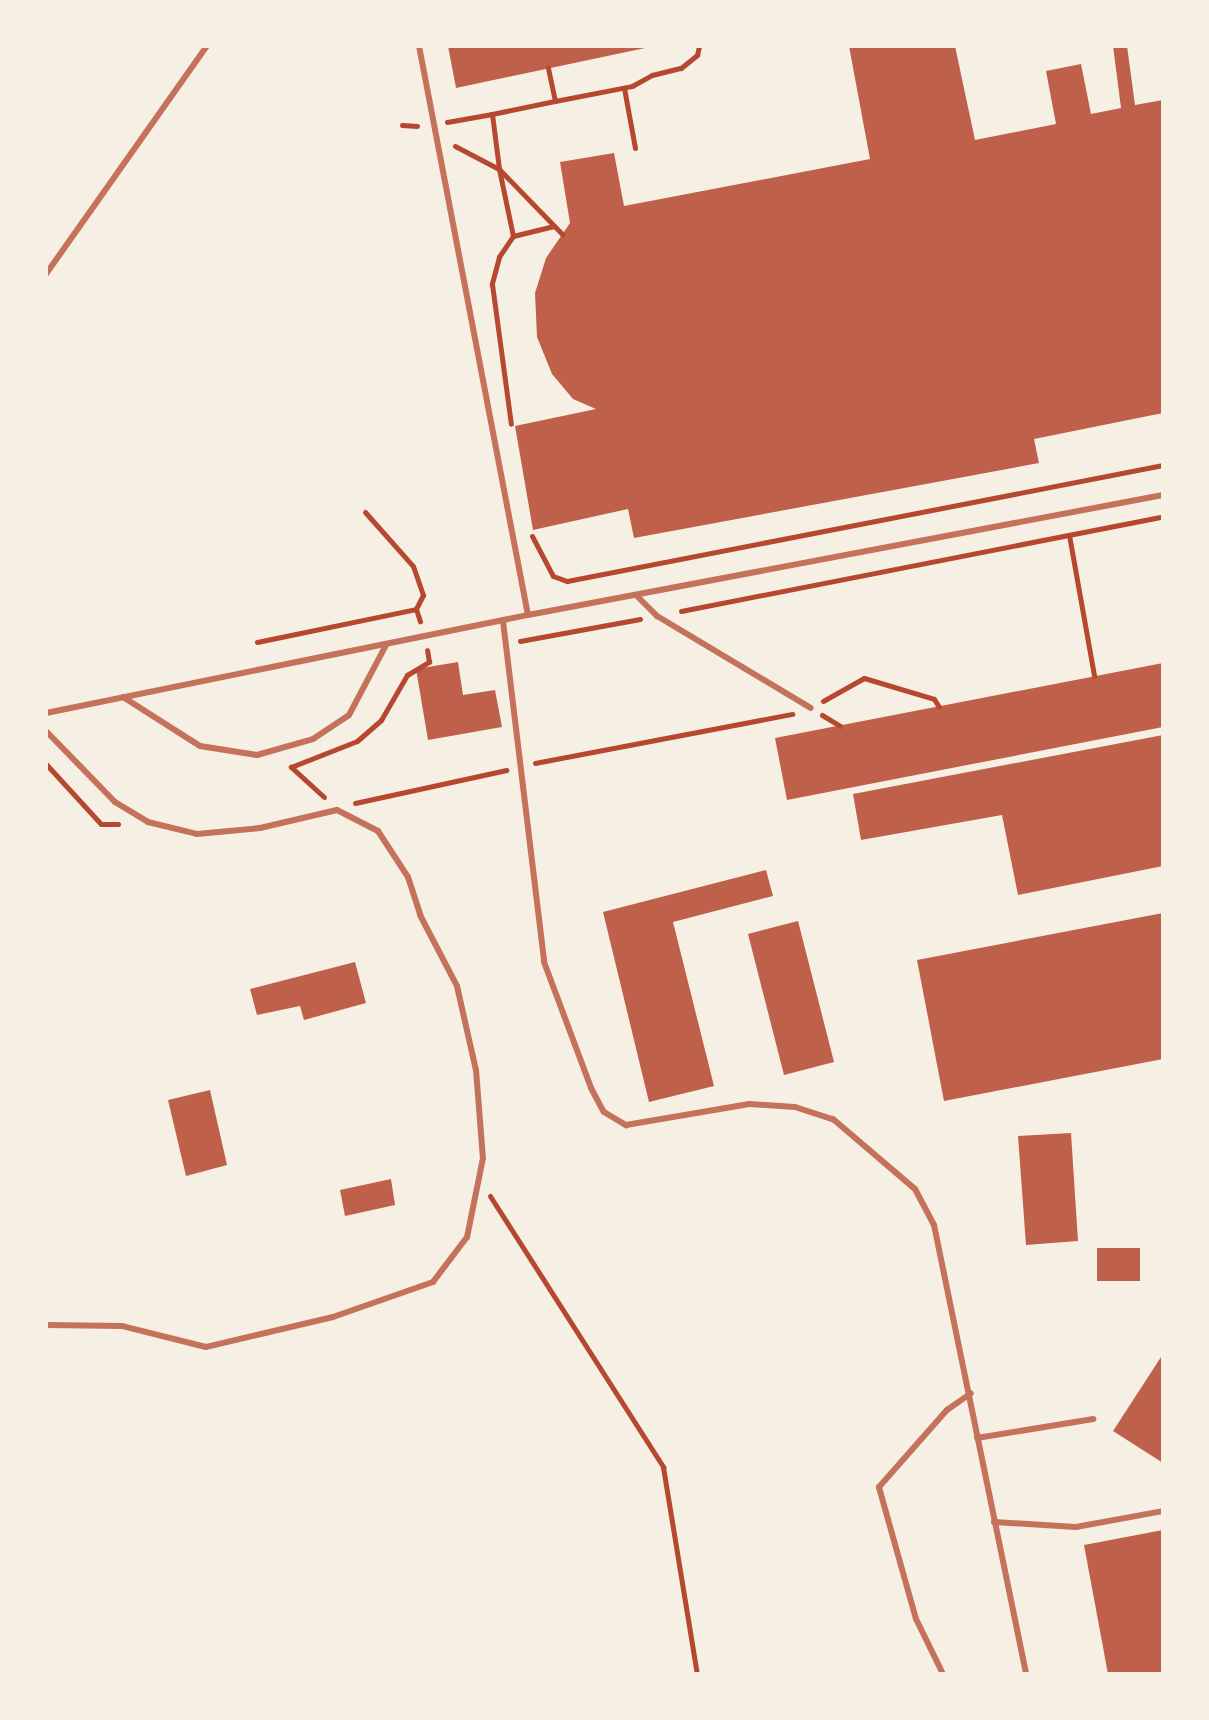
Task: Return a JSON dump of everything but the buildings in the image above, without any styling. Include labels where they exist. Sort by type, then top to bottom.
[{"type":"lane","points":[[46,274],[207,46]]},
{"type":"lane","points":[[419,46],[528,615]]},
{"type":"lane","points":[[46,713],[528,615],[638,597],[1163,495]]},
{"type":"lane","points":[[638,597],[657,616],[811,708]]},
{"type":"lane","points":[[503,621],[544,962],[574,1050],[604,1112],[626,1125],[749,1104],[795,1107],[833,1119],[915,1189],[934,1225],[971,1393],[977,1438],[1026,1674]]},
{"type":"lane","points":[[123,697],[200,746],[257,755],[313,739],[349,715],[386,645]]},
{"type":"lane","points":[[46,731],[115,802],[148,822],[197,834],[260,828],[337,810],[378,831],[408,877],[420,915],[457,986],[476,1070],[483,1158],[467,1237],[433,1282],[333,1317],[206,1347],[122,1326],[46,1325]]},
{"type":"lane","points":[[943,1674],[916,1619],[879,1487],[947,1410],[971,1393]]},
{"type":"lane","points":[[977,1438],[1093,1419]]},
{"type":"lane","points":[[994,1522],[1076,1527],[1163,1511]]},
{"type":"path","points":[[402,125],[435,124],[624,88],[681,68],[697,55],[699,46]]},
{"type":"path","points":[[548,68],[555,101]]},
{"type":"path","points":[[624,88],[635,148]]},
{"type":"path","points":[[492,114],[499,169],[513,236]]},
{"type":"path","points":[[418,126],[499,169],[562,234]]},
{"type":"path","points":[[511,428],[492,284],[499,257],[513,236],[554,226]]},
{"type":"path","points":[[528,519],[553,576],[567,581],[1163,465]]},
{"type":"path","points":[[365,512],[413,566],[423,595],[416,609]]},
{"type":"path","points":[[505,644],[1163,516]]},
{"type":"path","points":[[1069,535],[1094,676]]},
{"type":"path","points":[[291,767],[337,810],[521,767],[811,708],[864,678],[934,699],[939,707]]},
{"type":"path","points":[[479,1178],[663,1467],[697,1674]]}]
